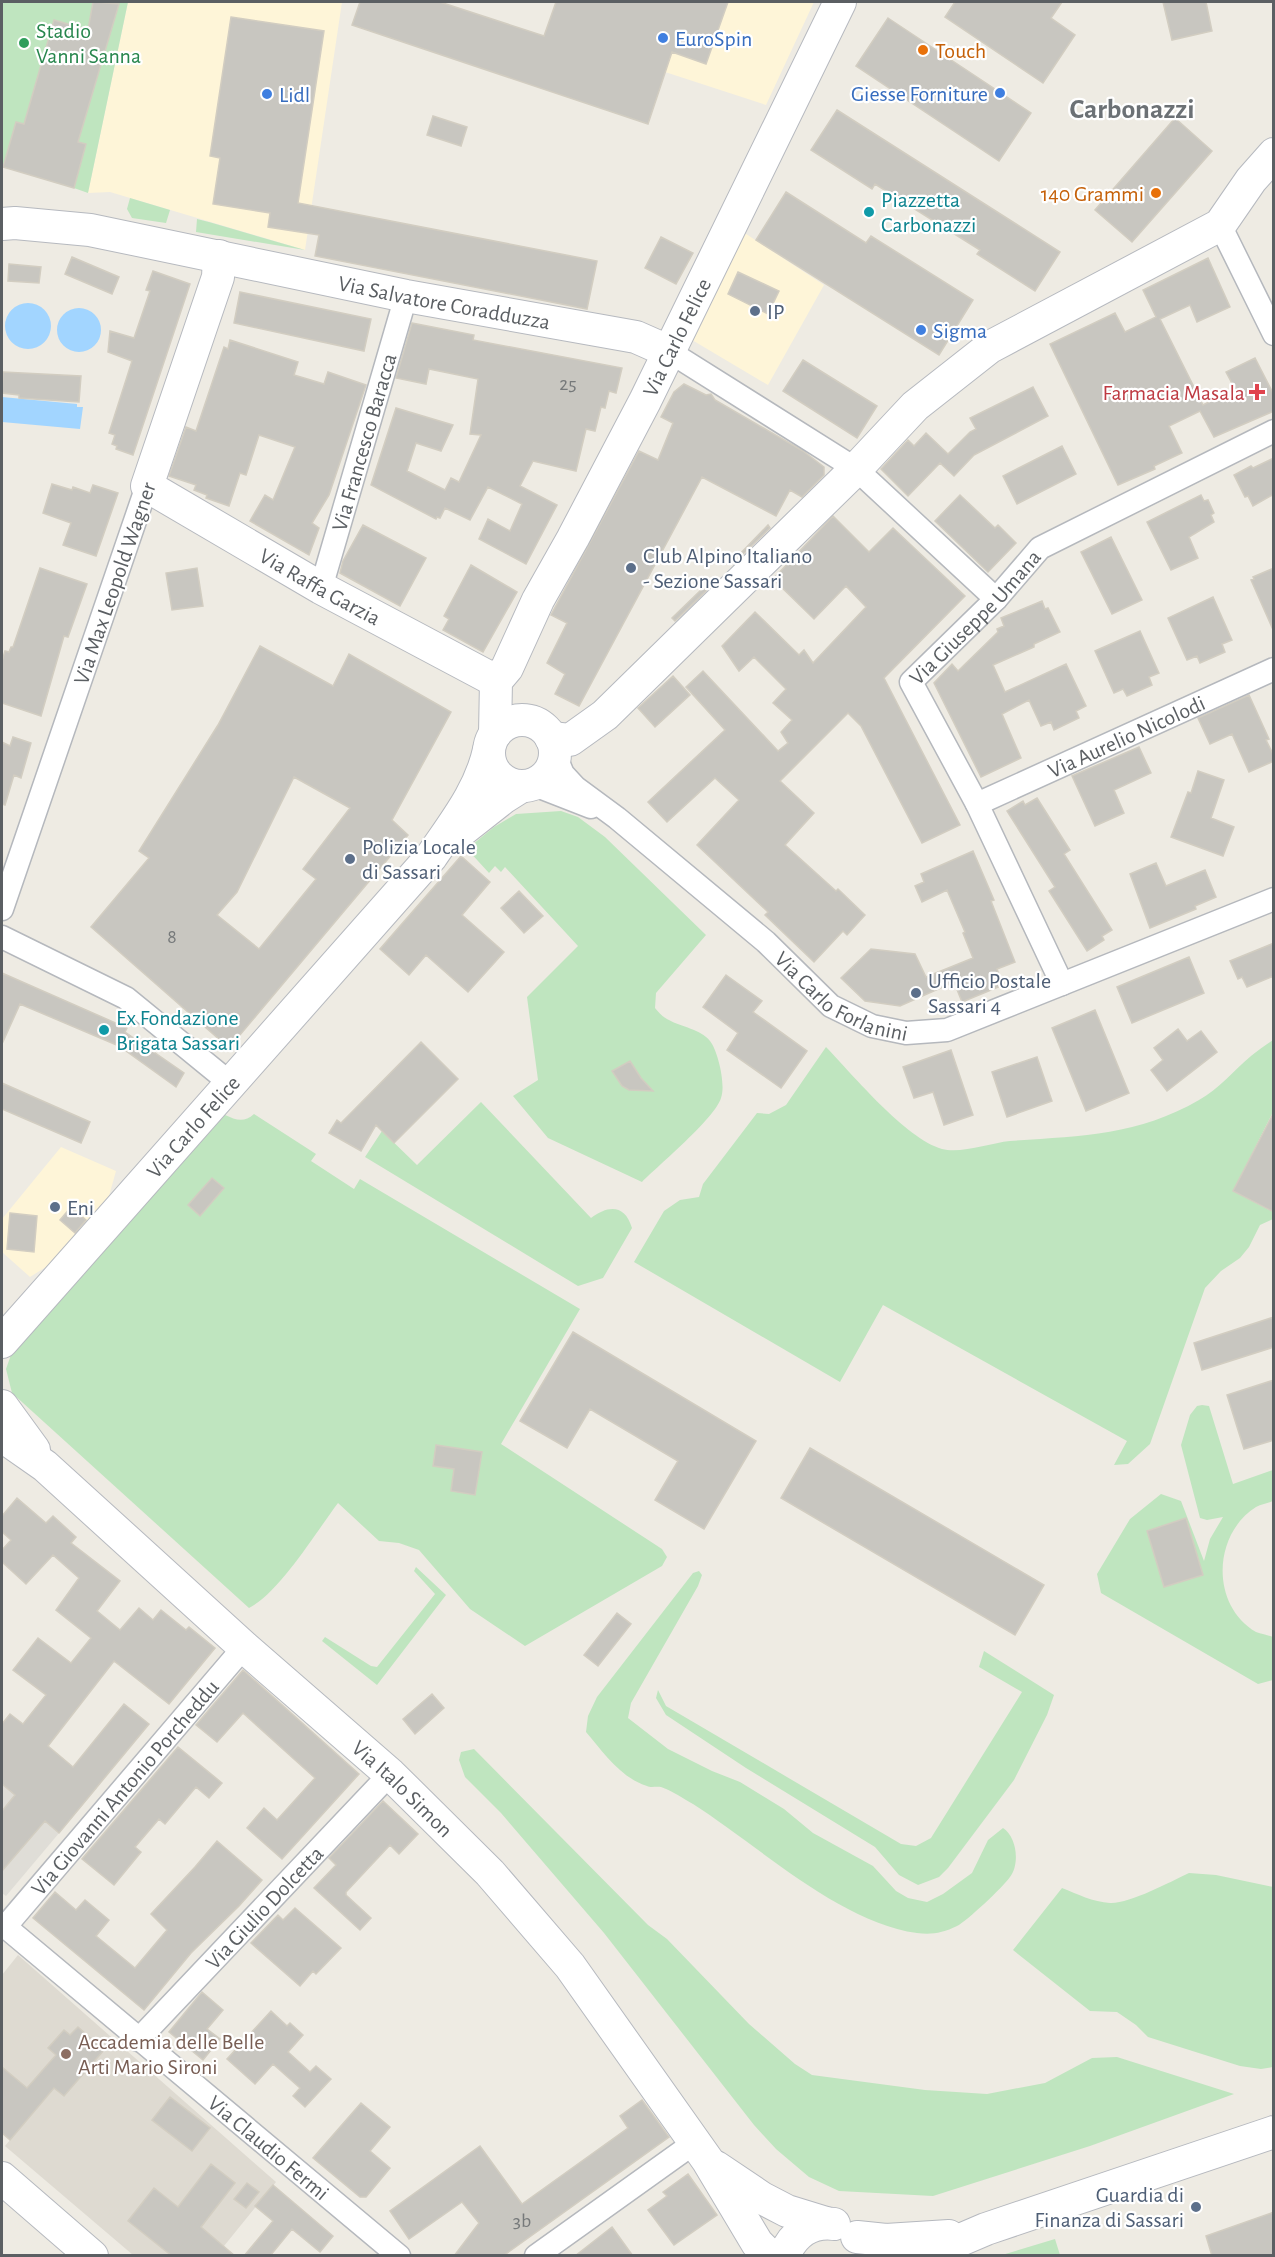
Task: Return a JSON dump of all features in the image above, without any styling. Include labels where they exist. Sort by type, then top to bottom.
[{"type":"main road","name":"Via Carlo Felice","points":[[2,1342],[431,857],[478,785],[492,742],[502,674],[538,600],[579,528],[670,352],[840,2]]},
{"type":"main road","points":[[502,674],[526,714],[549,739],[548,773],[541,780],[527,785],[507,783],[495,772],[489,758],[492,742],[502,726],[520,719],[549,739],[570,740],[605,715],[856,469],[915,406],[990,347],[1220,225],[1251,180],[1274,154]]},
{"type":"main road","name":"Via Salvatore Coradduzza","points":[[2,224],[15,223],[90,230],[406,297],[636,337],[670,352]]},
{"type":"main road","name":"Via Max Leopold Wagner","points":[[147,486],[218,277],[219,256]]},
{"type":"main road","name":"Via Raffa Garzia","points":[[147,486],[321,588],[502,674]]},
{"type":"main road","name":"Via Carlo Felice","points":[[431,857],[502,798],[527,785]]},
{"type":"main road","name":"Via Italo Simon","points":[[2,1406],[45,1466]]},
{"type":"main road","name":"Via Italo Simon","points":[[2,1436],[45,1466],[244,1647],[390,1774],[490,1873],[570,1966],[701,2152],[758,2243],[770,2256]]},
{"type":"main road","points":[[923,2256],[979,2232],[1274,2132]]},
{"type":"main road","name":"Via Italo Simon","points":[[701,2152],[762,2198],[787,2211],[848,2229],[862,2246],[886,2241],[979,2232]]},
{"type":"main road","points":[[2,2178],[92,2256]]},
{"type":"main road","points":[[784,2256],[790,2242],[800,2232],[812,2225],[826,2223]]},
{"type":"street","points":[[1220,225],[1274,334]]},
{"type":"street","name":"Via Francesco Baracca","points":[[321,588],[406,297]]},
{"type":"street","name":"Via Salvatore Coradduzza","points":[[670,352],[856,469],[996,599]]},
{"type":"street","name":"Via Giuseppe Umana","points":[[1062,984],[977,804],[911,682],[996,599],[1040,548],[1274,431]]},
{"type":"street","name":"Via Max Leopold Wagner","points":[[2,909],[147,486]]},
{"type":"street","name":"Via Aurelio Nicolodi","points":[[977,804],[1274,669]]},
{"type":"street","name":"Via Carlo Forlanini","points":[[549,739],[562,774],[575,787],[617,818],[766,942],[831,1006],[872,1026],[906,1033],[947,1030],[1274,899]]},
{"type":"street","name":"Via Carlo Forlanini","points":[[527,785],[617,818]]},
{"type":"street","points":[[2,937],[126,998],[230,1083]]},
{"type":"street","name":"Via Giovanni Antonio Porcheddu","points":[[3,1926],[244,1647]]},
{"type":"street","name":"Via Giulio Dolcetta","points":[[138,2040],[390,1774]]},
{"type":"street","name":"Via Claudio Fermi","points":[[3,1926],[399,2256]]},
{"type":"street","points":[[536,2256],[701,2152]]},
{"type":"shaded area","points":[[128,2],[342,2],[305,250],[110,192],[88,193]]},
{"type":"shaded area","points":[[556,2],[814,2],[766,105],[662,71],[553,11]]},
{"type":"shaded area","name":"IP","points":[[737,228],[824,285],[768,385],[687,337]]},
{"type":"shaded area","name":"Eni","points":[[61,1147],[116,1171],[109,1196],[49,1265],[30,1277],[2,1252],[2,1219]]},
{"type":"shaded area","points":[[10,1714],[97,1788],[6,1896],[2,1893],[2,1724]]},
{"type":"shaded area","name":"Accademia delle Belle Arti Mario Sironi","points":[[18,1955],[276,2182],[224,2246],[210,2235],[193,2255],[133,2255],[5,2146],[10,2140],[2,2133],[2,1975]]},
{"type":"green space","points":[[2,2],[128,2],[88,193],[74,188],[78,142],[108,36],[54,20],[24,124],[16,122],[2,167]]},
{"type":"green space","points":[[130,198],[170,210],[166,223],[132,218],[127,209]]},
{"type":"green space","points":[[197,219],[209,222],[305,250],[196,232]]},
{"type":"green space","points":[[561,811],[578,817],[605,837],[706,935],[656,993],[655,1008],[667,1019],[696,1031],[710,1041],[716,1052],[720,1068],[723,1085],[721,1098],[717,1107],[698,1129],[642,1182],[548,1138],[513,1096],[538,1080],[527,997],[578,946],[505,867],[501,872],[495,866],[489,873],[467,849],[494,827],[516,814]]},
{"type":"green space","points":[[1273,1040],[1273,1112],[1233,1191],[1269,1210],[1273,1203],[1273,1219],[1260,1225],[1249,1247],[1240,1258],[1221,1271],[1205,1288],[1150,1444],[1128,1464],[1114,1465],[1127,1441],[883,1305],[840,1382],[634,1262],[664,1211],[680,1200],[699,1197],[703,1184],[757,1113],[769,1114],[786,1105],[826,1047],[896,1120],[928,1143],[942,1149],[958,1150],[1010,1141],[1107,1132],[1153,1121],[1206,1096],[1251,1056]]},
{"type":"green space","points":[[481,1102],[591,1218],[610,1209],[625,1214],[632,1228],[603,1278],[578,1286],[365,1157],[382,1131],[417,1165]]},
{"type":"green space","points":[[254,1114],[316,1154],[311,1161],[354,1189],[360,1179],[580,1309],[501,1444],[662,1549],[667,1557],[662,1566],[525,1646],[470,1609],[419,1550],[399,1543],[379,1541],[338,1503],[285,1575],[261,1600],[249,1608],[12,1393],[6,1369],[12,1352],[225,1115],[240,1120],[247,1119]]},
{"type":"green space","points":[[1197,1406],[1209,1406],[1233,1484],[1273,1470],[1273,1501],[1256,1507],[1242,1519],[1231,1534],[1225,1551],[1223,1570],[1224,1588],[1241,1620],[1256,1632],[1273,1637],[1273,1680],[1258,1684],[1101,1593],[1097,1574],[1130,1519],[1161,1494],[1181,1501],[1204,1561],[1210,1539],[1223,1517],[1207,1520],[1200,1518],[1181,1445],[1190,1415]]},
{"type":"green space","points":[[416,1567],[446,1595],[377,1685],[322,1641],[325,1637],[371,1666],[377,1667],[435,1594],[414,1571]]},
{"type":"green space","points":[[699,1571],[702,1575],[698,1586],[631,1703],[628,1718],[668,1749],[740,1782],[784,1809],[813,1833],[873,1866],[896,1891],[908,1898],[927,1902],[943,1894],[972,1873],[988,1840],[1003,1828],[1008,1832],[1014,1844],[1016,1858],[1013,1872],[993,1895],[962,1923],[942,1932],[922,1934],[888,1926],[858,1914],[801,1880],[673,1792],[665,1788],[649,1787],[629,1777],[613,1764],[586,1732],[588,1716],[597,1697],[693,1573]]},
{"type":"green space","points":[[984,1651],[1054,1695],[1047,1715],[1014,1780],[948,1868],[939,1877],[918,1885],[899,1875],[875,1847],[746,1768],[666,1715],[656,1698],[658,1690],[666,1706],[901,1844],[916,1846],[931,1838],[1022,1692],[979,1667]]},
{"type":"green space","points":[[474,1749],[648,1925],[667,1939],[749,2024],[795,2064],[812,2075],[925,2090],[987,2094],[1045,2083],[1092,2058],[1117,2057],[1234,2094],[1090,2146],[933,2196],[839,2191],[809,2177],[776,2149],[754,2125],[604,1933],[501,1813],[465,1777],[459,1760],[461,1752]]},
{"type":"green space","points":[[1189,1873],[1216,1875],[1273,1887],[1273,2067],[1261,2069],[1240,2066],[1148,2037],[1136,2025],[1117,2012],[1090,2011],[1013,1950],[1062,1888],[1097,1901],[1110,1903],[1128,1900],[1150,1892]]},
{"type":"green space","points":[[1055,2239],[1060,2255],[1002,2255]]},
{"type":"water","points":[[28,303],[44,310],[51,326],[44,342],[28,349],[12,342],[5,326],[12,310]]},
{"type":"water","points":[[79,308],[88,309],[95,314],[100,321],[100,339],[95,346],[88,351],[79,352],[70,351],[63,346],[58,339],[57,330],[58,321],[63,314],[70,309]]},
{"type":"water","points":[[2,397],[77,404],[77,407],[83,407],[80,429],[2,422]]},
{"type":"building","points":[[93,2],[119,4],[78,142],[86,144],[74,188],[3,167],[16,122],[24,124],[54,20],[88,30]]},
{"type":"building","points":[[360,2],[440,2],[544,36],[556,2],[728,2],[706,64],[672,52],[648,124],[352,25]]},
{"type":"building","points":[[955,2],[1062,2],[1051,18],[1075,35],[1043,83],[945,17]]},
{"type":"building","points":[[1163,2],[1206,2],[1212,31],[1172,40]]},
{"type":"building","points":[[231,17],[324,31],[298,203],[597,261],[587,309],[315,256],[319,235],[268,227],[270,213],[213,204],[220,158],[210,156]]},
{"type":"building","points":[[888,18],[1031,113],[999,161],[856,66]]},
{"type":"building","points":[[837,110],[1060,252],[1035,291],[977,254],[980,250],[875,184],[872,189],[811,150]]},
{"type":"building","points":[[433,116],[467,127],[461,146],[427,135]]},
{"type":"building","points":[[1175,118],[1212,151],[1132,242],[1095,210]]},
{"type":"building","points":[[786,192],[866,243],[871,236],[973,300],[939,355],[756,240]]},
{"type":"building","points":[[661,237],[693,253],[676,284],[645,268]]},
{"type":"building","points":[[72,257],[119,277],[112,294],[65,274]]},
{"type":"building","points":[[1208,258],[1230,307],[1197,322],[1190,305],[1160,319],[1203,405],[1235,389],[1226,372],[1255,358],[1274,395],[1274,411],[1214,437],[1200,411],[1169,426],[1182,453],[1154,466],[1155,469],[1118,485],[1050,344],[1115,313],[1125,332],[1156,317],[1143,290]]},
{"type":"building","points":[[9,264],[41,267],[39,283],[8,281]]},
{"type":"building","points":[[153,271],[190,284],[133,455],[116,449],[117,446],[112,444],[115,435],[109,433],[132,361],[108,352],[110,331],[134,338],[150,291],[146,290]]},
{"type":"building","points":[[738,272],[779,291],[768,314],[728,294]]},
{"type":"building","points":[[240,292],[371,319],[364,351],[234,323]]},
{"type":"building","points":[[412,323],[474,335],[473,340],[622,368],[616,393],[609,391],[605,408],[601,407],[595,431],[586,429],[576,471],[533,461],[520,486],[557,505],[526,564],[479,539],[488,519],[510,531],[522,504],[488,487],[470,520],[445,508],[440,518],[436,519],[371,485],[396,408],[453,425],[441,451],[416,443],[407,471],[445,490],[451,478],[459,482],[481,435],[470,434],[478,379],[429,369],[426,384],[396,378]]},
{"type":"building","points":[[230,340],[298,362],[294,375],[324,384],[328,372],[366,385],[329,495],[312,523],[319,528],[309,555],[250,521],[265,495],[273,500],[295,447],[259,435],[246,475],[240,473],[229,506],[206,498],[207,495],[194,490],[196,485],[169,476],[186,427],[196,431],[224,347],[228,349]]},
{"type":"building","points":[[803,360],[877,406],[857,438],[783,391]]},
{"type":"building","points":[[3,372],[81,376],[79,402],[19,398],[19,395],[2,393]]},
{"type":"building","points":[[684,384],[706,395],[711,394],[715,400],[803,451],[824,467],[824,475],[802,497],[790,490],[776,516],[702,477],[579,706],[555,694],[565,674],[547,663],[567,623],[551,615],[639,451],[658,460],[673,423],[661,417],[674,392]]},
{"type":"building","points":[[1033,387],[1048,416],[974,455],[954,476],[940,463],[908,496],[881,469],[908,440],[914,446],[926,433],[948,454],[976,429],[970,418]]},
{"type":"building","points":[[1062,446],[1076,474],[1017,504],[1003,476]]},
{"type":"building","points":[[1274,458],[1274,494],[1253,506],[1248,496],[1245,497],[1234,475]]},
{"type":"building","points":[[52,484],[72,490],[73,487],[90,493],[93,485],[118,493],[96,556],[63,545],[71,523],[43,513]]},
{"type":"building","points":[[960,495],[995,528],[998,525],[1016,543],[988,572],[935,521]]},
{"type":"building","points":[[1201,495],[1204,501],[1208,500],[1214,513],[1211,515],[1214,522],[1189,537],[1198,558],[1171,570],[1147,522]]},
{"type":"building","points":[[833,516],[869,552],[893,528],[965,596],[884,678],[960,825],[922,843],[861,726],[848,713],[780,781],[814,813],[785,845],[865,915],[847,935],[843,931],[814,962],[765,915],[768,912],[697,845],[739,800],[715,778],[667,822],[648,802],[725,730],[686,687],[703,671],[778,751],[788,743],[781,732],[792,720],[773,703],[786,689],[754,657],[739,671],[722,646],[755,612],[799,655],[804,650],[813,663],[866,607],[846,586],[814,619],[773,579]]},
{"type":"building","points":[[363,525],[426,558],[400,606],[340,573],[343,561]]},
{"type":"building","points":[[768,525],[770,528],[742,555],[741,553]]},
{"type":"building","points":[[1111,537],[1142,600],[1112,614],[1081,552]]},
{"type":"building","points":[[471,565],[517,592],[483,652],[443,630],[449,619],[444,616]]},
{"type":"building","points":[[40,568],[87,584],[68,637],[64,636],[41,716],[2,703],[2,661],[5,651],[9,652],[13,647]]},
{"type":"building","points":[[197,568],[203,606],[172,610],[166,573]]},
{"type":"building","points":[[1274,568],[1274,632],[1251,580]]},
{"type":"building","points":[[704,587],[707,590],[675,621],[672,618]]},
{"type":"building","points":[[1213,597],[1232,640],[1222,644],[1225,652],[1200,663],[1197,656],[1187,660],[1168,618]]},
{"type":"building","points":[[1042,601],[1060,632],[1034,644],[1034,647],[993,665],[1005,692],[1066,664],[1086,706],[1076,711],[1079,718],[1054,730],[1051,722],[1041,726],[1029,700],[1002,714],[1021,758],[981,777],[934,683],[952,664],[958,671],[998,632],[997,629],[1004,626],[1001,618]]},
{"type":"building","points":[[1140,631],[1159,673],[1149,677],[1152,685],[1127,696],[1123,689],[1114,693],[1095,651]]},
{"type":"building","points":[[260,646],[333,686],[349,654],[451,712],[392,820],[408,835],[229,1048],[91,927],[149,858],[139,851],[218,725]],"holes":[[[294,777],[350,808],[303,869],[316,879],[259,949],[217,915],[237,892]]]},
{"type":"building","points":[[673,676],[690,695],[655,727],[638,708]]},
{"type":"building","points":[[1249,695],[1269,739],[1266,740],[1274,761],[1249,772],[1232,734],[1210,744],[1198,718]]},
{"type":"building","points":[[13,737],[31,743],[21,778],[14,775],[5,805],[2,804],[2,742],[10,746]]},
{"type":"building","points":[[1139,747],[1151,773],[1114,790],[1124,813],[1095,826],[1072,776]]},
{"type":"building","points":[[1198,771],[1224,780],[1211,818],[1234,827],[1223,856],[1171,837],[1188,792],[1191,793]]},
{"type":"building","points":[[1037,798],[1070,850],[1064,854],[1112,930],[1102,936],[1104,940],[1087,951],[1049,891],[1055,887],[1007,811],[1023,801],[1025,805]]},
{"type":"building","points":[[973,851],[994,900],[991,901],[1015,962],[997,969],[1003,985],[962,1002],[954,982],[900,1006],[865,1001],[841,978],[871,949],[915,954],[926,977],[973,958],[963,933],[965,932],[947,890],[922,902],[915,886],[924,882],[921,874]]},
{"type":"building","points":[[461,856],[490,882],[462,915],[504,952],[468,992],[426,955],[409,975],[380,949]]},
{"type":"building","points":[[1156,863],[1166,886],[1205,870],[1216,897],[1195,906],[1196,909],[1150,928],[1130,874]]},
{"type":"building","points":[[519,891],[543,916],[524,933],[501,908]]},
{"type":"building","points":[[1274,943],[1274,976],[1247,987],[1242,977],[1238,979],[1230,961]]},
{"type":"building","points":[[1189,957],[1204,993],[1132,1023],[1117,987]]},
{"type":"building","name":"Ex Fondazione Brigata Sassari","points":[[2,973],[127,1028],[125,1032],[184,1073],[176,1087],[119,1046],[20,1004],[2,1044]]},
{"type":"building","points":[[726,975],[762,1001],[753,1012],[807,1051],[781,1088],[727,1050],[738,1033],[703,1007]]},
{"type":"building","points":[[1095,1010],[1129,1093],[1086,1111],[1052,1028]]},
{"type":"building","points":[[1178,1029],[1187,1041],[1201,1031],[1217,1052],[1167,1091],[1151,1070],[1163,1060],[1154,1048]]},
{"type":"building","points":[[421,1042],[458,1079],[394,1143],[376,1125],[361,1151],[329,1133],[337,1120],[341,1123]]},
{"type":"building","points":[[951,1050],[973,1115],[944,1125],[933,1092],[914,1098],[903,1067]]},
{"type":"building","points":[[1037,1057],[1052,1101],[1007,1117],[992,1072]]},
{"type":"building","points":[[630,1061],[653,1091],[629,1090],[622,1086],[612,1071]]},
{"type":"building","points":[[2,1083],[90,1122],[81,1143],[2,1109]]},
{"type":"building","points":[[1274,1112],[1274,1212],[1233,1191]]},
{"type":"building","points":[[212,1178],[224,1188],[200,1216],[188,1205]]},
{"type":"building","points":[[71,1207],[86,1220],[75,1233],[60,1220]]},
{"type":"building","points":[[10,1213],[37,1216],[34,1252],[7,1249]]},
{"type":"building","points":[[1274,1317],[1274,1347],[1202,1370],[1194,1343]]},
{"type":"building","points":[[573,1332],[756,1441],[704,1529],[655,1500],[678,1461],[590,1409],[567,1448],[520,1421]]},
{"type":"building","points":[[1274,1380],[1274,1440],[1244,1449],[1227,1395]]},
{"type":"building","points":[[436,1445],[482,1452],[475,1495],[451,1491],[454,1469],[433,1466]]},
{"type":"building","points":[[810,1448],[1044,1585],[1015,1635],[781,1498]]},
{"type":"building","points":[[17,1498],[46,1523],[53,1516],[76,1537],[71,1543],[120,1581],[97,1611],[120,1630],[139,1608],[153,1620],[161,1610],[186,1630],[189,1627],[215,1648],[169,1704],[114,1661],[48,1746],[73,1767],[124,1704],[149,1724],[59,1833],[45,1821],[2,1871],[2,1811],[15,1795],[2,1784],[2,1724],[10,1714],[23,1724],[46,1695],[13,1670],[38,1638],[71,1663],[91,1638],[56,1610],[79,1578],[53,1555],[26,1584],[2,1562],[2,1550],[11,1540],[2,1532],[2,1516]]},
{"type":"building","points":[[1186,1518],[1203,1575],[1164,1587],[1147,1531]]},
{"type":"building","points":[[617,1613],[631,1624],[598,1666],[584,1655]]},
{"type":"building","points":[[243,1670],[359,1774],[282,1859],[247,1828],[264,1808],[277,1820],[315,1778],[243,1713],[217,1742],[196,1725]]},
{"type":"building","points":[[432,1694],[444,1708],[415,1734],[403,1719]]},
{"type":"building","points":[[178,1747],[222,1783],[209,1798],[196,1787],[165,1824],[159,1819],[135,1847],[141,1852],[114,1885],[82,1859]]},
{"type":"building","points":[[383,1801],[418,1834],[399,1854],[390,1845],[346,1892],[346,1895],[371,1918],[360,1930],[314,1888],[336,1865],[329,1858]]},
{"type":"building","points":[[217,1841],[262,1880],[191,1953],[144,2010],[33,1918],[55,1892],[76,1910],[85,1900],[109,1920],[96,1936],[135,1968],[167,1930],[151,1914]]},
{"type":"building","points":[[295,1908],[341,1948],[316,1974],[313,1971],[300,1986],[251,1943],[278,1915],[283,1920]]},
{"type":"building","points":[[202,1992],[223,2010],[207,2029],[220,2039],[203,2060],[169,2032]]},
{"type":"building","points":[[271,2011],[287,2026],[290,2023],[303,2035],[288,2052],[310,2072],[316,2066],[331,2079],[305,2107],[293,2096],[300,2088],[273,2064],[255,2084],[227,2059]]},
{"type":"building","points":[[78,2027],[104,2050],[64,2096],[54,2088],[10,2140],[2,2133],[2,2067],[27,2088],[56,2055],[48,2048],[64,2030],[70,2035]]},
{"type":"building","points":[[170,2097],[210,2128],[192,2151],[152,2120]]},
{"type":"building","points":[[642,2100],[669,2137],[503,2256],[454,2256],[479,2223],[462,2202],[409,2239],[390,2211],[480,2146],[522,2204],[628,2128],[620,2116]]},
{"type":"building","points":[[361,2103],[390,2127],[370,2151],[390,2168],[366,2197],[360,2197],[313,2158]]},
{"type":"building","points":[[211,2164],[235,2183],[201,2227],[235,2256],[172,2256],[128,2221],[154,2188],[178,2207]]},
{"type":"building","points":[[688,2174],[717,2215],[674,2245],[648,2210],[667,2196],[663,2192]]},
{"type":"building","points":[[247,2183],[259,2192],[246,2208],[234,2199]]},
{"type":"building","points":[[273,2185],[333,2236],[320,2252],[292,2229],[270,2256],[244,2256],[273,2221],[255,2206]]},
{"type":"building","points":[[1274,2212],[1274,2256],[1212,2256],[1206,2236]]},
{"type":"building","points":[[612,2227],[633,2256],[575,2256]]},
{"type":"place","name":"EuroSpin","points":[[663,38]]},
{"type":"place","name":"Stadio Vanni Sanna","points":[[24,43]]},
{"type":"place","name":"Touch","points":[[923,50]]},
{"type":"place","name":"Giesse Forniture","points":[[1000,93]]},
{"type":"place","name":"Lidl","points":[[267,94]]},
{"type":"place","name":"140 Grammi","points":[[1156,193]]},
{"type":"place","name":"Piazzetta Carbonazzi","points":[[869,212]]},
{"type":"place","name":"IP","points":[[755,311]]},
{"type":"place","name":"Sigma","points":[[921,330]]},
{"type":"place","name":"Farmacia Masala","points":[[1257,392]]},
{"type":"place","name":"Club Alpino Italiano - Sezione Sassari","points":[[631,568]]},
{"type":"place","name":"Polizia Locale di Sassari","points":[[350,859]]},
{"type":"place","name":"Ufficio Postale Sassari 4","points":[[916,993]]},
{"type":"place","name":"Ex Fondazione Brigata Sassari","points":[[104,1030]]},
{"type":"place","name":"Eni","points":[[55,1207]]},
{"type":"place","name":"Accademia delle Belle Arti Mario Sironi","points":[[66,2054]]},
{"type":"place","name":"Guardia di Finanza di Sassari","points":[[1196,2207]]},
{"type":"district","name":"Carbonazzi","points":[[1132,108]]}]
